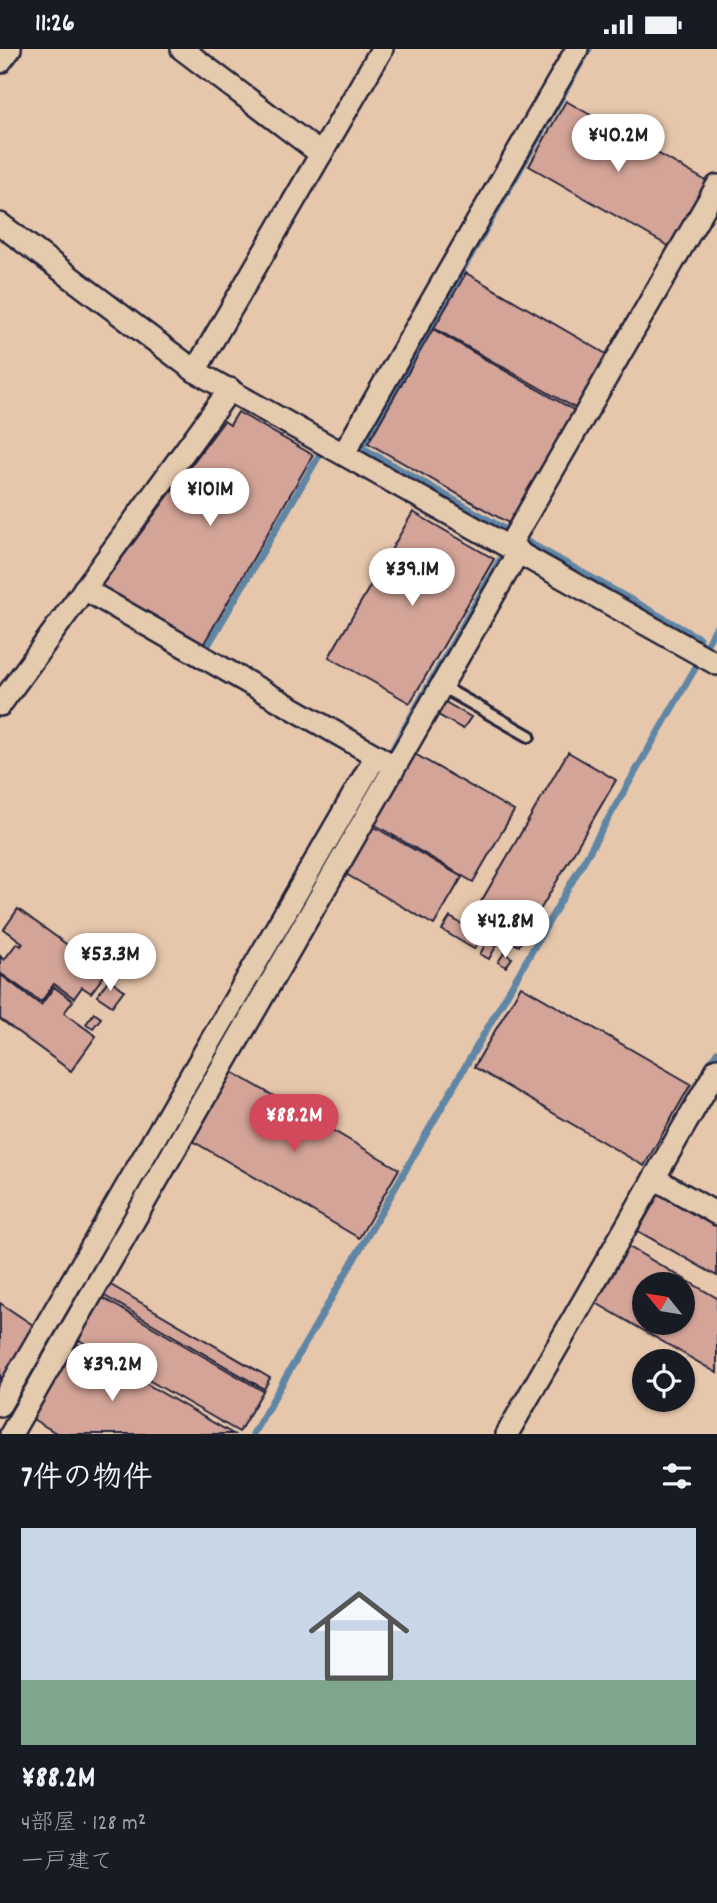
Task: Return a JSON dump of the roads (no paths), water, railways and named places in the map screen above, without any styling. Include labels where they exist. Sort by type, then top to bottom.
[{"type":"street","points":[[0,62],[10,49]]},
{"type":"street","points":[[182,49],[321,154]]},
{"type":"street","points":[[195,371],[382,49]]},
{"type":"street","points":[[344,453],[577,49]]},
{"type":"street","points":[[10,1422],[441,686],[514,549],[717,186]]},
{"type":"street","points":[[0,224],[195,371],[717,664]]},
{"type":"street","points":[[0,705],[230,390]]},
{"type":"street","points":[[84,589],[394,767]]},
{"type":"street","points":[[0,1405],[376,756]]},
{"type":"street","points":[[507,1434],[717,1069]]},
{"type":"street","points":[[654,1178],[717,1214]]},
{"type":"lane","points":[[441,686],[529,736]]},
{"type":"waterway","points":[[508,531],[361,447],[589,49]]},
{"type":"waterway","points":[[207,647],[320,454]]},
{"type":"waterway","points":[[528,542],[699,638]]},
{"type":"waterway","points":[[391,752],[501,558]]},
{"type":"waterway","points":[[705,647],[717,626]]},
{"type":"waterway","points":[[253,1434],[697,665]]},
{"type":"waterway","points":[[14,1408],[379,773]]},
{"type":"waterway","points":[[709,1066],[717,1052]]}]
